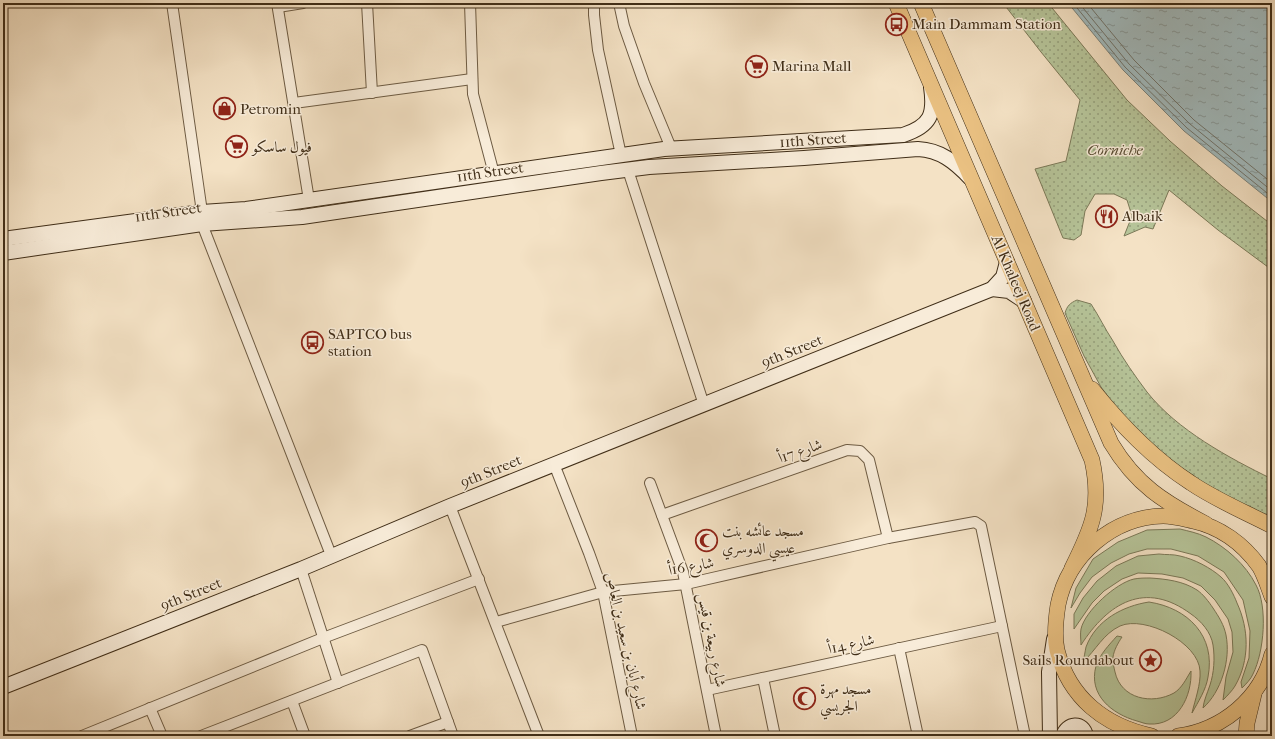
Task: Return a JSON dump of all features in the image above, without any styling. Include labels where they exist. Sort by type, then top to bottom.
[{"type":"main road","name":"Al Khaleej Road","points":[[896,3],[1092,460],[1095,474],[1096,500],[1093,523],[1072,568]]},
{"type":"main road","name":"Al Khaleej Road","points":[[921,3],[1076,365],[1111,443],[1125,465],[1138,479],[1163,500],[1206,524]]},
{"type":"main road","points":[[1076,365],[1090,385],[1123,425],[1161,461],[1190,483],[1272,526]]},
{"type":"main road","points":[[1152,736],[1138,733],[1110,721],[1094,711],[1069,679],[1057,649],[1056,628],[1060,598],[1065,582],[1072,568],[1083,553],[1095,542],[1122,526],[1136,521],[1164,516],[1181,518],[1206,524],[1230,537],[1259,567],[1272,597]]},
{"type":"main road","points":[[1178,736],[1193,733],[1222,721],[1233,714],[1245,703],[1256,688],[1266,671],[1272,654]]},
{"type":"main road","points":[[1246,736],[1247,723],[1256,688]]},
{"type":"street","points":[[172,3],[202,218],[331,555]]},
{"type":"street","points":[[303,3],[278,5],[309,200]]},
{"type":"street","points":[[367,3],[372,92]]},
{"type":"street","points":[[470,3],[473,94],[494,174]]},
{"type":"street","points":[[594,3],[598,50],[621,155]]},
{"type":"street","points":[[619,3],[626,33],[644,83],[671,148]]},
{"type":"street","points":[[294,103],[472,79]]},
{"type":"street","name":"11th Street","points":[[3,253],[246,209],[671,148],[903,135],[915,131],[923,126],[928,120],[932,111],[933,100],[931,84]]},
{"type":"street","points":[[803,141],[804,158]]},
{"type":"street","name":"11th Street","points":[[3,239],[202,218],[302,217],[649,167],[804,158],[901,149],[926,149],[938,152],[960,166],[972,181]]},
{"type":"street","points":[[628,170],[704,405]]},
{"type":"street","points":[[992,289],[1003,277],[1007,262]]},
{"type":"street","points":[[992,289],[998,288],[1009,291],[1024,301]]},
{"type":"street","name":"9th Street","points":[[3,687],[301,569],[331,555],[450,506],[992,289]]},
{"type":"street","name":"شارع 17أ","points":[[662,515],[847,450],[856,450],[864,453],[871,464],[888,538]]},
{"type":"street","name":"شارع أبان بن سعيد بن العاص","points":[[554,464],[603,592],[632,736]]},
{"type":"street","name":"شارع ربيعة بن قيس","points":[[650,483],[679,559],[686,584],[716,736]]},
{"type":"street","points":[[450,506],[539,736]]},
{"type":"street","name":"شارع 16أ","points":[[496,622],[603,592],[686,584],[750,571],[888,538],[975,522],[980,524],[1002,626]]},
{"type":"street","points":[[1259,567],[1272,578]]},
{"type":"street","points":[[301,569],[338,683]]},
{"type":"street","points":[[82,736],[323,638],[479,579]]},
{"type":"street","points":[[1002,626],[1025,736]]},
{"type":"street","name":"شارع 14أ","points":[[707,690],[1002,626]]},
{"type":"street","points":[[1050,736],[1049,672],[1056,628]]},
{"type":"street","points":[[899,648],[917,735],[907,736]]},
{"type":"street","points":[[201,736],[224,732],[292,701],[422,650],[453,736]]},
{"type":"street","points":[[1256,688],[1272,670]]},
{"type":"street","points":[[763,678],[775,736]]},
{"type":"street","points":[[292,701],[305,736]]},
{"type":"street","points":[[150,708],[162,736]]},
{"type":"street","points":[[410,736],[448,722]]},
{"type":"street","points":[[1063,736],[1067,728],[1079,725],[1083,728],[1086,736]]},
{"type":"green space","name":"Corniche","points":[[1003,3],[1048,3],[1127,100],[1170,141],[1222,186],[1272,225],[1272,270],[1218,230],[1169,190],[1153,229],[1145,227],[1124,236],[1132,216],[1127,200],[1114,194],[1095,194],[1085,211],[1081,235],[1074,240],[1063,238],[1035,169],[1066,161],[1080,100]]},
{"type":"green space","points":[[1077,300],[1091,304],[1138,380],[1159,406],[1173,419],[1188,431],[1221,452],[1272,479],[1272,519],[1210,489],[1186,473],[1127,422],[1101,387],[1084,356],[1065,313],[1069,305]]},
{"type":"green space","points":[[1180,529],[1206,537],[1228,551],[1247,570],[1260,594],[1263,630],[1260,654],[1252,676],[1242,688],[1241,682],[1249,658],[1250,631],[1243,600],[1224,572],[1198,556],[1171,549],[1147,549],[1129,554],[1111,563],[1092,577],[1071,608],[1076,588],[1093,559],[1118,542],[1147,530]]},
{"type":"green space","points":[[1159,554],[1185,557],[1207,567],[1224,580],[1236,600],[1246,634],[1245,655],[1240,676],[1231,692],[1223,700],[1226,677],[1233,652],[1232,632],[1228,619],[1215,600],[1201,586],[1183,578],[1162,574],[1138,573],[1122,579],[1104,591],[1092,603],[1074,629],[1074,614],[1083,598],[1097,581],[1116,566],[1138,556]]},
{"type":"green space","points":[[1150,578],[1180,583],[1197,590],[1210,603],[1223,624],[1227,645],[1226,665],[1220,684],[1203,708],[1213,670],[1214,655],[1212,640],[1208,631],[1198,620],[1174,604],[1158,599],[1143,598],[1129,601],[1116,608],[1103,618],[1081,645],[1081,629],[1084,622],[1088,614],[1102,599],[1110,592],[1127,582],[1136,579]]},
{"type":"green space","points":[[1149,602],[1176,610],[1187,618],[1196,626],[1208,649],[1209,662],[1207,682],[1204,691],[1192,713],[1198,692],[1200,671],[1197,661],[1191,651],[1169,634],[1143,624],[1120,626],[1109,633],[1083,662],[1086,647],[1091,637],[1103,622],[1120,611]]},
{"type":"green space","points":[[1117,636],[1122,637],[1114,654],[1113,660],[1115,672],[1118,681],[1131,694],[1147,699],[1165,697],[1179,689],[1191,671],[1191,681],[1186,699],[1175,715],[1168,720],[1149,724],[1128,718],[1111,708],[1104,702],[1099,694],[1094,676],[1096,666],[1102,654]]},
{"type":"water","points":[[1068,3],[1272,3],[1272,202],[1184,131],[1123,70]]},
{"type":"place","name":"Main Dammam Station","points":[[897,24]]},
{"type":"place","name":"Marina Mall","points":[[757,66]]},
{"type":"place","name":"Petromin","points":[[224,109]]},
{"type":"place","name":"فيول ساسكو","points":[[237,147]]},
{"type":"place","name":"Albaik","points":[[1107,216]]},
{"type":"place","name":"SAPTCO bus station","points":[[312,343]]},
{"type":"place","name":"مسجد عائشه بنت عيسي الدوسري","points":[[707,540]]},
{"type":"place","name":"Sails Roundabout","points":[[1150,660]]},
{"type":"place","name":"مسجد مهرة الجريسي","points":[[805,698]]}]
